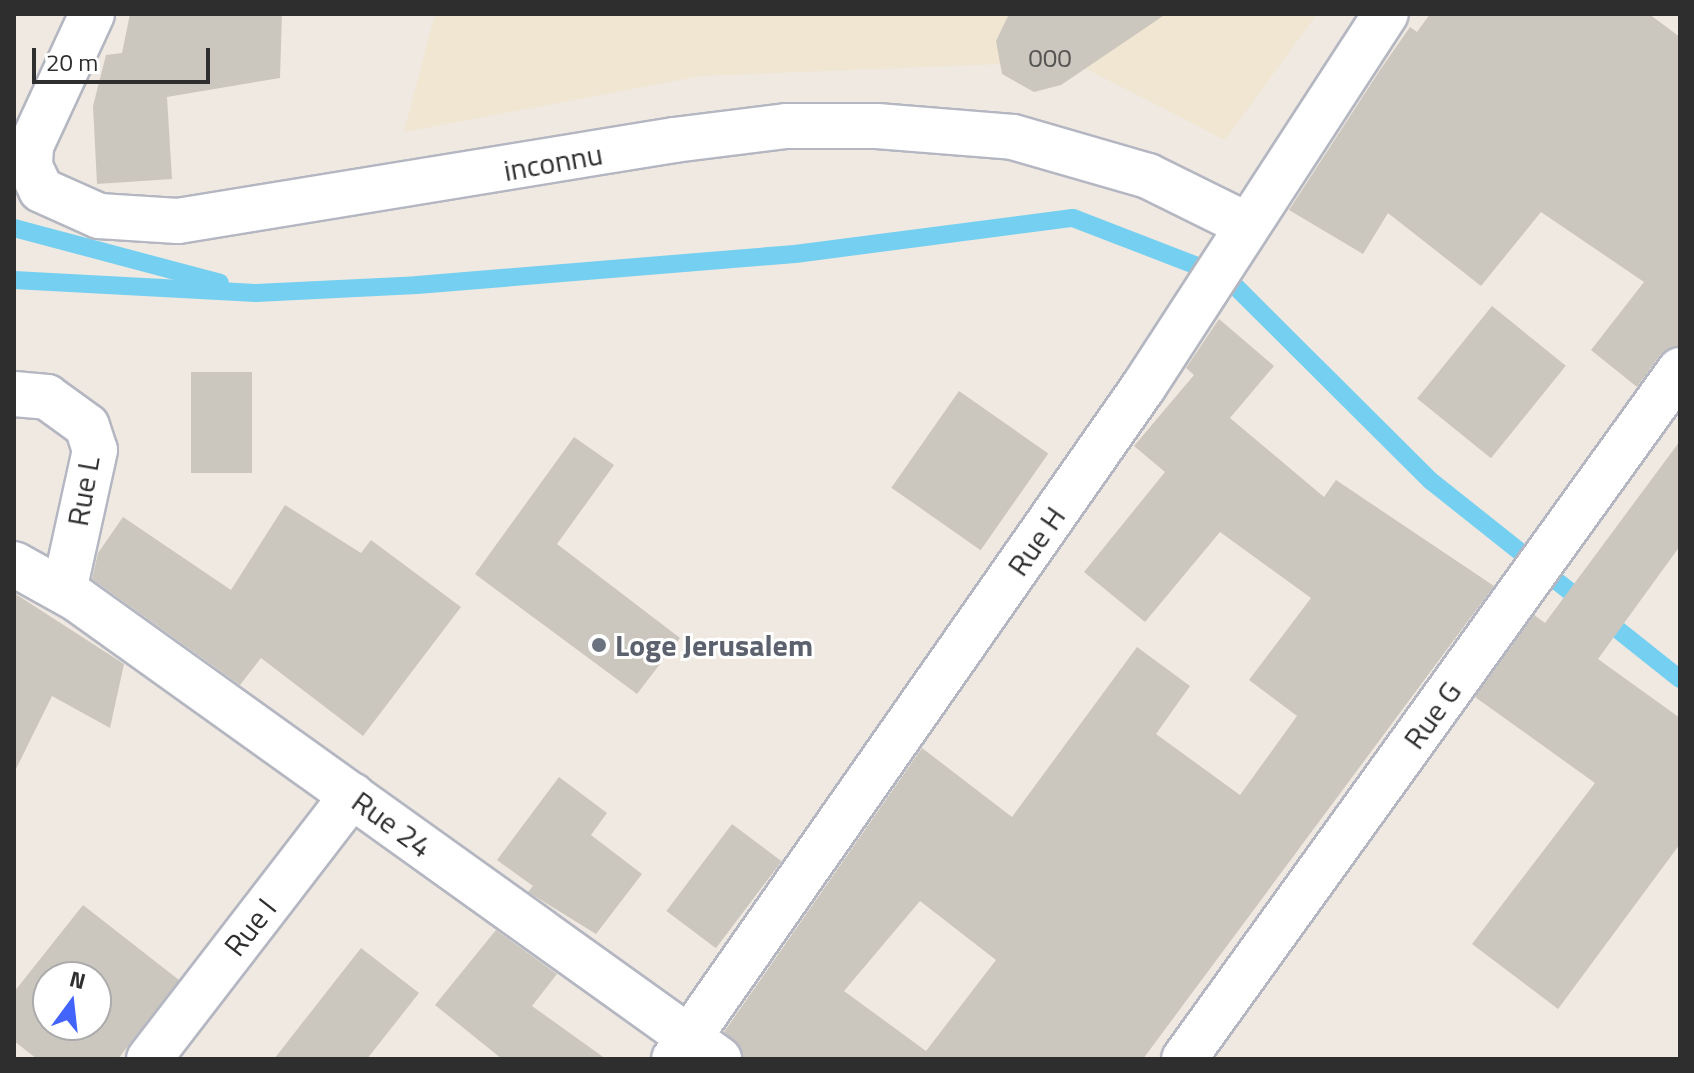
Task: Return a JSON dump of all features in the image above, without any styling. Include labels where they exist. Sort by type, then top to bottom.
[{"type":"street","name":"inconnu","points":[[92,14],[31,146],[30,167],[41,190],[99,216],[178,221],[688,138],[786,126],[877,126],[1013,137],[1148,176],[1247,225]]},
{"type":"street","name":"Rue H","points":[[694,1051],[1144,386],[1386,14]]},
{"type":"street","name":"Rue G","points":[[1184,1059],[1680,370]]},
{"type":"street","name":"Rue L","points":[[14,394],[47,397],[87,426],[95,450],[64,591]]},
{"type":"street","name":"Rue 24","points":[[14,564],[64,591],[352,795],[694,1051]]},
{"type":"street","name":"Rue I","points":[[149,1059],[352,795]]},
{"type":"shaded area","points":[[435,14],[1317,14],[1225,140],[1071,61],[701,76],[404,132]]},
{"type":"building","points":[[130,14],[282,14],[280,78],[167,97],[172,179],[97,184],[93,106],[106,55],[122,53]]},
{"type":"building","points":[[1009,14],[1166,14],[1061,85],[1034,92],[1002,74],[996,41]]},
{"type":"building","points":[[1430,14],[1649,14],[1680,37],[1680,345],[1660,355],[1637,387],[1591,350],[1644,282],[1541,212],[1481,286],[1388,213],[1363,254],[1289,210],[1410,27],[1417,32]]},
{"type":"building","points":[[1492,306],[1566,366],[1491,458],[1417,398]]},
{"type":"building","points":[[1219,319],[1274,366],[1230,418],[1324,497],[1336,480],[1494,586],[1143,1059],[744,1059],[724,1032],[922,748],[1012,817],[1137,647],[1190,686],[1156,734],[1240,795],[1297,716],[1249,680],[1311,598],[1220,532],[1145,622],[1084,572],[1165,472],[1134,446],[1194,375],[1186,368]],"holes":[[[920,901],[996,960],[926,1051],[844,991]]]},
{"type":"building","points":[[191,372],[252,372],[252,473],[191,473]]},
{"type":"building","points":[[959,391],[1048,454],[981,550],[891,488]]},
{"type":"building","points":[[574,437],[614,465],[557,544],[680,638],[637,694],[475,574]]},
{"type":"building","points":[[1680,441],[1680,546],[1598,659],[1680,718],[1680,844],[1558,1009],[1472,944],[1595,783],[1475,697],[1534,615],[1545,623]]},
{"type":"building","points":[[285,505],[361,553],[371,540],[461,607],[363,736],[261,658],[240,685],[92,579],[98,553],[123,517],[231,590]]},
{"type":"building","points":[[14,593],[124,664],[110,728],[52,696],[14,773]]},
{"type":"building","points":[[559,777],[607,813],[591,835],[642,874],[596,934],[528,892],[533,886],[497,860]]},
{"type":"building","points":[[732,824],[782,861],[716,948],[666,911]]},
{"type":"building","points":[[83,905],[179,980],[118,1059],[37,1059],[14,1041],[14,992],[32,969],[32,1041],[112,1041],[112,961],[39,961]]},
{"type":"building","points":[[496,930],[557,974],[532,1006],[606,1059],[502,1059],[435,1005]]},
{"type":"building","points":[[361,948],[419,993],[367,1059],[274,1059]]},
{"type":"waterway","points":[[14,280],[256,293],[417,285],[795,254],[1073,218],[1226,277],[1431,481],[1680,679]]},
{"type":"waterway","points":[[14,228],[220,283]]},
{"type":"place","name":"Loge Jerusalem","points":[[599,645]]}]
